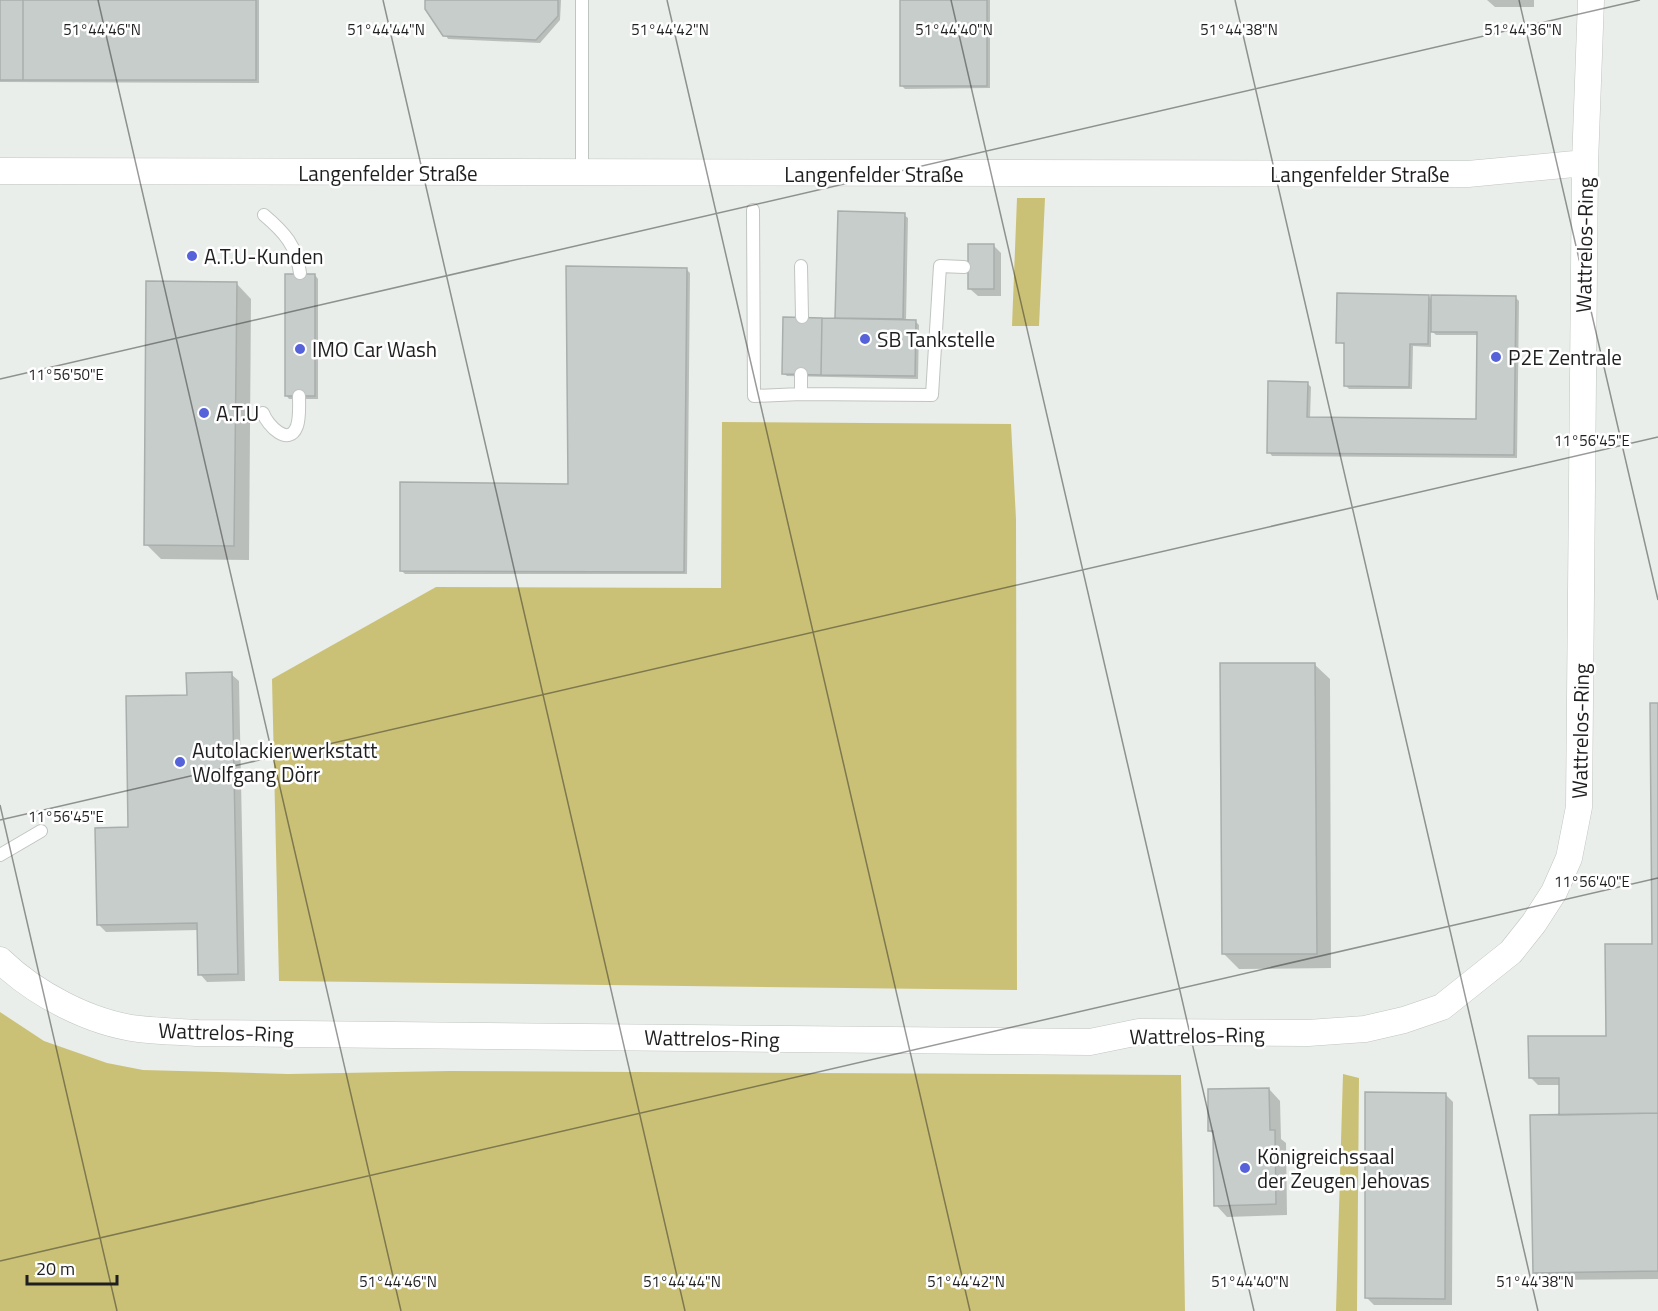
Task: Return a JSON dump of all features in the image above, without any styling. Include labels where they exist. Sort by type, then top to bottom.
[{"type":"street","points":[[1585,163],[1591,0]]},
{"type":"street","name":"Langenfelder Straße","points":[[0,171],[1468,174],[1585,163]]},
{"type":"street","name":"Wattrelos-Ring","points":[[0,960],[42,991],[97,1018],[136,1029],[198,1033],[1090,1042],[1139,1032],[1308,1033],[1365,1029],[1404,1020],[1442,1007],[1511,952],[1534,923],[1554,892],[1569,858],[1579,807],[1585,163]]},
{"type":"lane","points":[[582,0],[582,173]]},
{"type":"lane","points":[[753,210],[754,396],[932,395],[940,266],[964,267]]},
{"type":"lane","points":[[264,215],[283,231],[295,249],[300,273]]},
{"type":"lane","points":[[801,266],[802,317]]},
{"type":"lane","points":[[801,374],[801,394]]},
{"type":"lane","points":[[263,413],[266,423],[277,432],[286,435],[294,431],[298,419],[299,396]]},
{"type":"lane","points":[[0,855],[41,831]]},
{"type":"shaded area","points":[[1017,198],[1045,198],[1039,326],[1012,326]]},
{"type":"shaded area","points":[[722,422],[1011,424],[1016,519],[1017,990],[279,981],[272,679],[436,587],[721,588]]},
{"type":"shaded area","points":[[0,1012],[44,1041],[107,1063],[143,1070],[288,1074],[449,1071],[1181,1075],[1185,1311],[0,1311]]},
{"type":"shaded area","points":[[1343,1074],[1359,1078],[1357,1311],[1336,1311]]},
{"type":"building","points":[[0,0],[23,0],[23,80],[0,80]]},
{"type":"building","points":[[23,0],[256,0],[256,80],[23,80]]},
{"type":"building","points":[[425,0],[558,0],[558,16],[536,40],[443,36],[425,9]]},
{"type":"building","points":[[900,0],[987,0],[987,86],[900,86]]},
{"type":"building","points":[[838,211],[905,213],[903,319],[835,318]]},
{"type":"building","points":[[968,244],[994,244],[994,289],[968,289]]},
{"type":"building","points":[[566,266],[687,268],[684,572],[400,571],[400,482],[568,484]]},
{"type":"building","name":"IMO Car Wash","points":[[285,274],[315,274],[315,396],[285,396]]},
{"type":"building","points":[[146,281],[237,282],[234,546],[144,545]]},
{"type":"building","points":[[1337,293],[1429,295],[1428,344],[1410,344],[1409,387],[1344,386],[1344,343],[1336,343]]},
{"type":"building","name":"P2E Zentrale","points":[[1431,295],[1516,296],[1514,455],[1267,453],[1268,381],[1308,382],[1307,417],[1476,419],[1477,332],[1431,332]]},
{"type":"building","points":[[783,317],[822,318],[821,375],[782,374]]},
{"type":"building","points":[[822,318],[916,320],[915,376],[821,375]]},
{"type":"building","points":[[1220,663],[1315,663],[1317,954],[1222,954]]},
{"type":"building","name":"Autolackierwerkstatt Wolfgang Dörr","points":[[232,672],[238,974],[198,975],[197,923],[97,925],[95,828],[128,827],[126,696],[187,695],[186,673]]},
{"type":"building","points":[[1650,703],[1658,703],[1658,1113],[1559,1115],[1559,1078],[1529,1078],[1528,1036],[1606,1036],[1605,944],[1652,944]]},
{"type":"building","name":"Königreichssaal der Zeugen Jehovas","points":[[1269,1088],[1270,1130],[1275,1130],[1276,1204],[1214,1206],[1213,1131],[1208,1131],[1208,1089]]},
{"type":"building","points":[[1365,1092],[1446,1093],[1445,1299],[1365,1298]]},
{"type":"building","points":[[1658,1113],[1658,1271],[1533,1273],[1530,1115]]},
{"type":"place","name":"A.T.U-Kunden","points":[[192,256]]},
{"type":"place","name":"SB Tankstelle","points":[[865,339]]},
{"type":"place","name":"IMO Car Wash","points":[[300,349]]},
{"type":"place","name":"P2E Zentrale","points":[[1496,357]]},
{"type":"place","name":"A.T.U","points":[[204,413]]},
{"type":"place","name":"Autolackierwerkstatt Wolfgang Dörr","points":[[180,762]]},
{"type":"place","name":"Königreichssaal der Zeugen Jehovas","points":[[1245,1168]]}]
